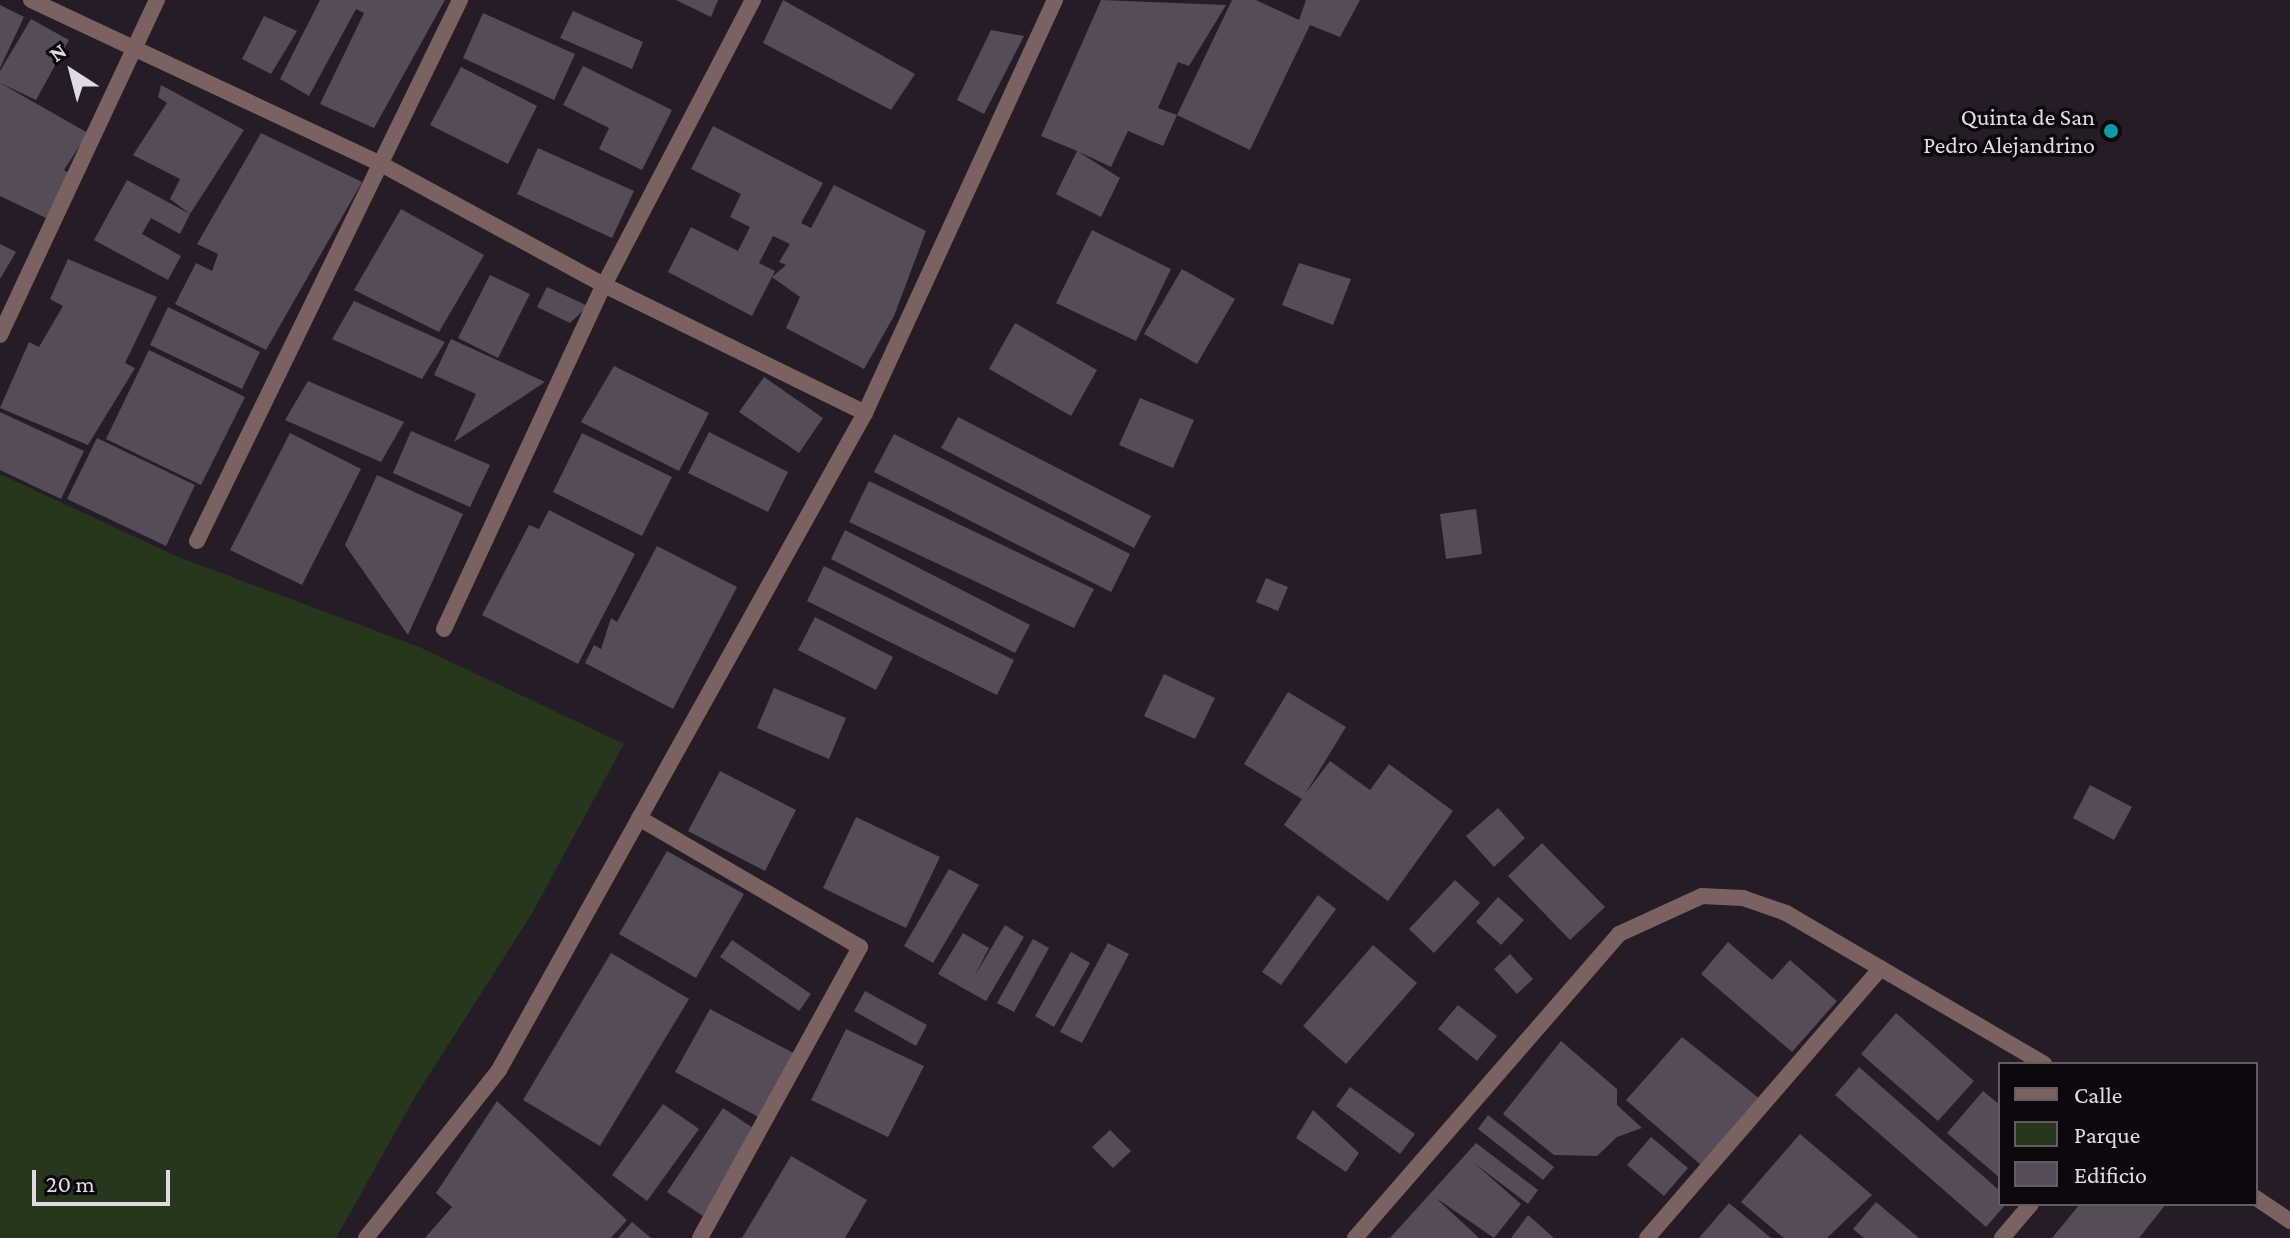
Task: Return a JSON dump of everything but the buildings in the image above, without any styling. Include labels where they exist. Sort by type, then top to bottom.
[{"type":"street","points":[[31,0],[381,164],[604,285],[865,413]]},
{"type":"street","points":[[0,335],[157,0]]},
{"type":"street","points":[[197,541],[460,0]]},
{"type":"street","points":[[444,629],[604,285],[753,0]]},
{"type":"street","points":[[366,1238],[499,1070],[865,413],[1055,0]]},
{"type":"street","points":[[639,818],[860,947],[700,1238]]},
{"type":"street","points":[[1355,1238],[1619,934],[1663,910],[1702,896],[1743,898],[1786,913],[2041,1062]]},
{"type":"street","points":[[1647,1238],[1881,968]]},
{"type":"street","points":[[2258,1199],[2290,1221]]},
{"type":"street","points":[[2002,1238],[2029,1206]]},
{"type":"green space","points":[[0,474],[176,556],[419,647],[624,744],[531,915],[415,1097],[336,1238],[0,1238]]},
{"type":"place","name":"Quinta de San Pedro Alejandrino","points":[[2111,131]]}]
